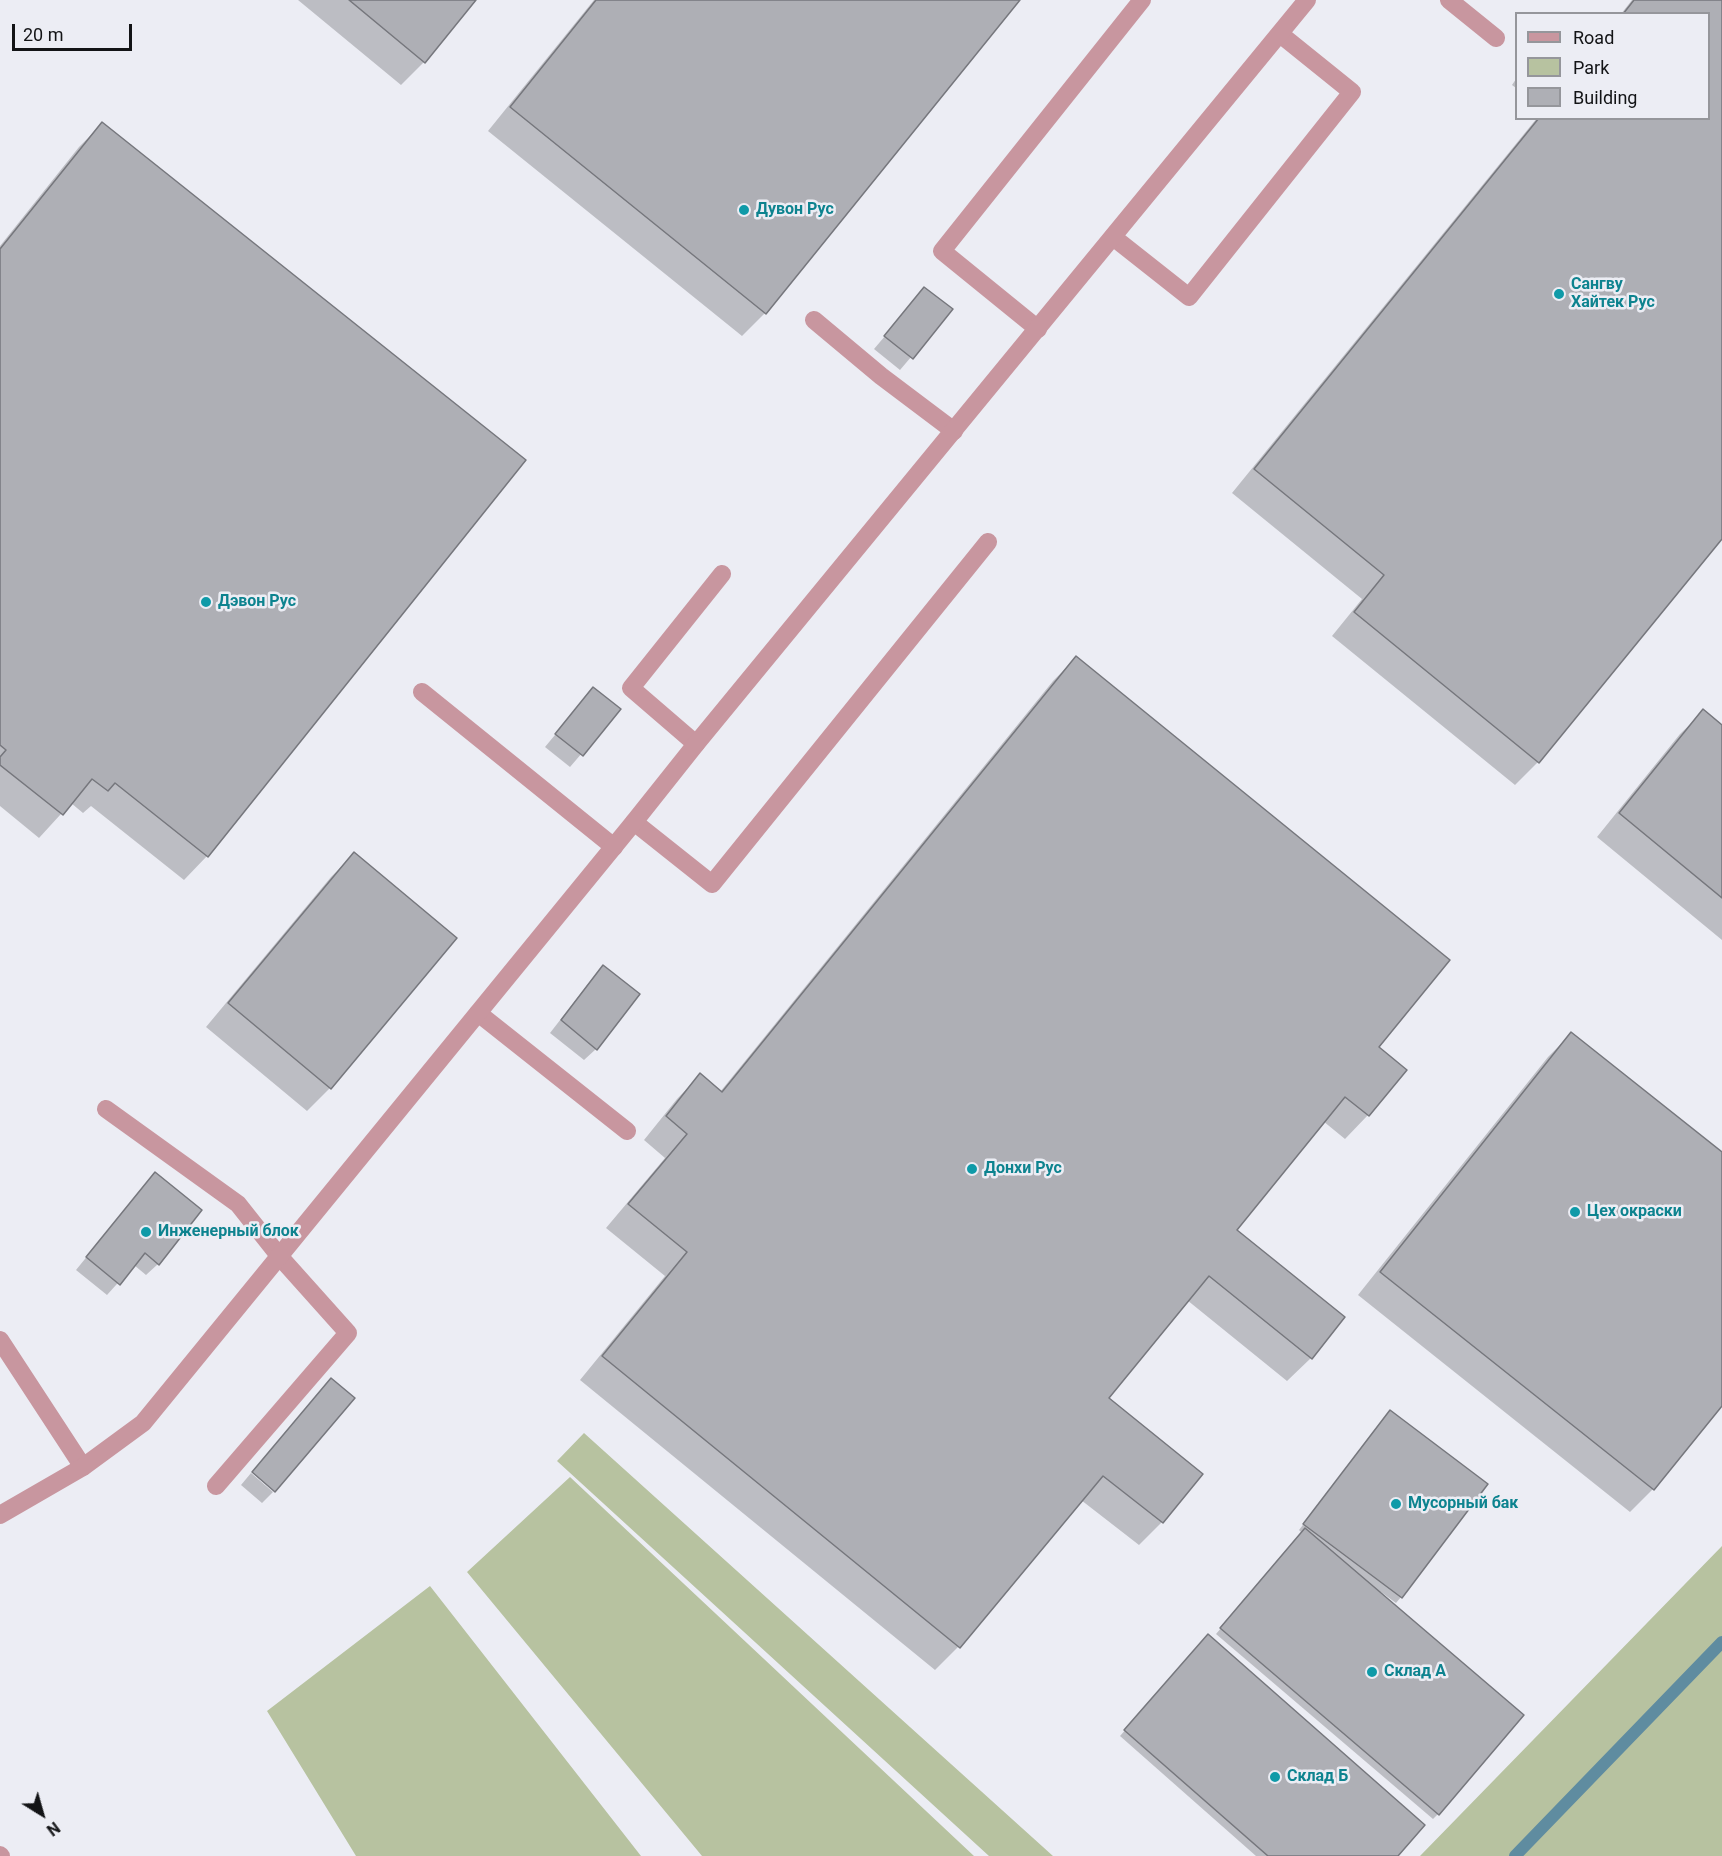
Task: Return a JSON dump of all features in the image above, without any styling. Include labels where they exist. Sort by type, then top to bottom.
[{"type":"street","points":[[1038,328],[942,251],[1142,0]]},
{"type":"street","points":[[0,1515],[83,1467],[143,1423],[696,744],[1307,0]]},
{"type":"street","points":[[1449,0],[1496,38]]},
{"type":"street","points":[[1113,237],[1188,297],[1352,92],[1280,34]]},
{"type":"street","points":[[814,320],[881,376],[954,431]]},
{"type":"street","points":[[634,822],[712,884],[988,542]]},
{"type":"street","points":[[696,744],[631,688],[722,574]]},
{"type":"street","points":[[422,692],[614,847]]},
{"type":"street","points":[[478,1013],[627,1131]]},
{"type":"street","points":[[106,1109],[238,1204],[279,1257],[348,1333],[216,1486]]},
{"type":"street","points":[[0,1340],[83,1467]]},
{"type":"green space","points":[[584,1433],[1053,1856],[989,1856],[557,1461]]},
{"type":"green space","points":[[570,1477],[974,1856],[702,1856],[467,1572]]},
{"type":"green space","points":[[1722,1546],[1722,1856],[1420,1856]]},
{"type":"green space","points":[[430,1586],[641,1856],[356,1856],[267,1711]]},
{"type":"building","points":[[349,0],[476,0],[425,63]]},
{"type":"building","name":"Дувон Рус","points":[[596,0],[1020,0],[766,314],[510,107]]},
{"type":"building","name":"Сангву Хайтек Рус","points":[[1634,0],[1722,0],[1722,539],[1539,763],[1354,612],[1384,575],[1254,469],[1537,120],[1710,120],[1710,12],[1625,12]]},
{"type":"building","name":"Дэвон Рус","points":[[102,122],[526,460],[208,857],[115,783],[108,791],[92,779],[63,815],[0,765],[0,757],[6,750],[0,745],[0,249]]},
{"type":"building","points":[[924,287],[953,309],[913,359],[884,336]]},
{"type":"building","name":"Донхи Рус","points":[[1076,656],[1450,960],[1379,1047],[1407,1070],[1369,1116],[1345,1097],[1237,1230],[1345,1317],[1312,1359],[1209,1276],[1109,1398],[1203,1474],[1163,1523],[1103,1476],[960,1648],[602,1356],[687,1252],[628,1204],[687,1134],[666,1116],[700,1073],[722,1092]]},
{"type":"building","points":[[593,687],[621,709],[583,756],[555,734]]},
{"type":"building","points":[[1703,709],[1722,725],[1722,898],[1619,813]]},
{"type":"building","points":[[354,852],[457,938],[331,1089],[228,1003]]},
{"type":"building","points":[[603,965],[640,994],[597,1050],[561,1020]]},
{"type":"building","name":"Цех окраски","points":[[1571,1032],[1722,1152],[1722,1406],[1654,1490],[1380,1272]]},
{"type":"building","name":"Инженерный блок","points":[[155,1172],[202,1210],[159,1265],[145,1253],[120,1285],[86,1257]]},
{"type":"building","points":[[331,1378],[355,1398],[275,1492],[252,1472]]},
{"type":"building","name":"Мусорный бак","points":[[1390,1410],[1488,1484],[1402,1598],[1303,1524]]},
{"type":"building","name":"Склад А","points":[[1305,1528],[1524,1715],[1439,1815],[1220,1628]]},
{"type":"building","name":"Склад Б","points":[[1208,1634],[1425,1825],[1398,1856],[1268,1856],[1124,1730]]},
{"type":"waterway","points":[[1515,1856],[1722,1642]]},
{"type":"place","name":"Дувон Рус","points":[[744,210]]},
{"type":"place","name":"Сангву Хайтек Рус","points":[[1559,294]]},
{"type":"place","name":"Дэвон Рус","points":[[206,602]]},
{"type":"place","name":"Донхи Рус","points":[[972,1169]]},
{"type":"place","name":"Цех окраски","points":[[1575,1212]]},
{"type":"place","name":"Инженерный блок","points":[[146,1232]]},
{"type":"place","name":"Мусорный бак","points":[[1396,1504]]},
{"type":"place","name":"Склад А","points":[[1372,1672]]},
{"type":"place","name":"Склад Б","points":[[1275,1777]]}]
